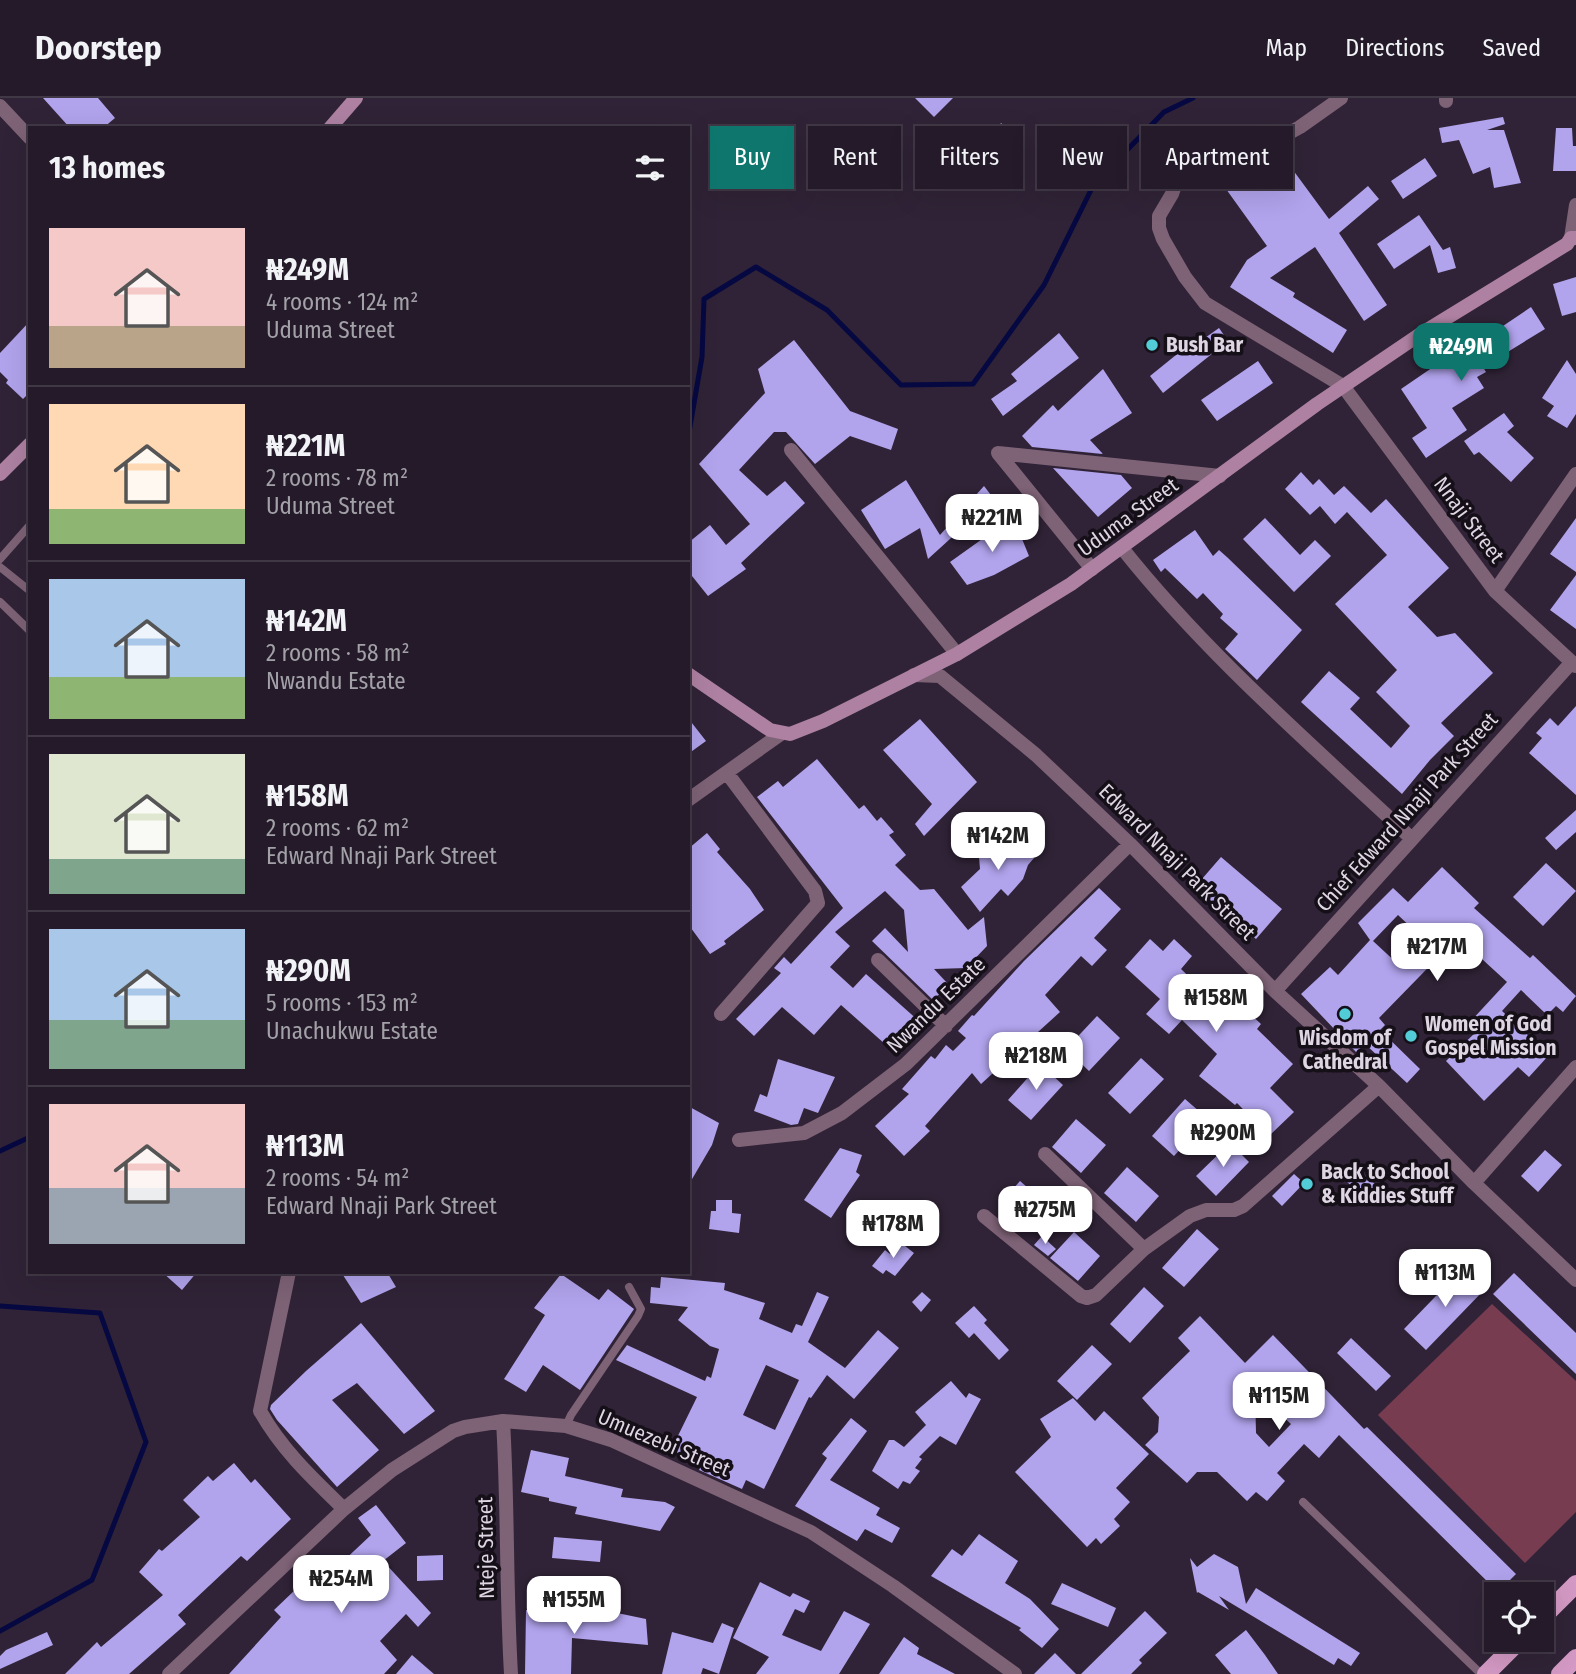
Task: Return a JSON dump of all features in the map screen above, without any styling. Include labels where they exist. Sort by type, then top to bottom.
[{"type":"main road","points":[[1554,1606],[1576,1584]]},
{"type":"main road","points":[[1486,1674],[1508,1652]]},
{"type":"main road","points":[[1559,1674],[1576,1658]]},
{"type":"street","points":[[332,126],[356,98]]},
{"type":"street","points":[[1341,98],[1291,132],[1217,137],[1206,142],[1186,162],[1158,223],[1164,239],[1199,298],[1217,312],[1343,386]]},
{"type":"street","points":[[0,106],[28,136]]},
{"type":"street","points":[[1573,238],[1576,205]]},
{"type":"street","name":"Uduma Street","points":[[690,799],[782,733],[799,732],[957,654],[1092,569],[1343,386],[1573,238]]},
{"type":"street","name":"Nnaji Street","points":[[1343,386],[1496,591],[1574,664]]},
{"type":"street","points":[[0,474],[28,446]]},
{"type":"street","points":[[791,450],[957,654]]},
{"type":"street","points":[[1092,569],[998,453],[1220,476]]},
{"type":"street","points":[[1496,591],[1576,474]]},
{"type":"street","points":[[1122,548],[1158,594],[1275,710],[1411,838]]},
{"type":"street","name":"Chief Edward Nnaji Park Street","points":[[1275,991],[1411,838],[1574,664]]},
{"type":"street","points":[[690,675],[770,730],[782,733]]},
{"type":"street","name":"Edward Nnaji Park Street","points":[[914,675],[940,676],[1037,755],[1130,844],[1275,991],[1379,1086],[1474,1184],[1576,1280]]},
{"type":"street","points":[[721,1014],[818,902],[815,891],[727,773]]},
{"type":"street","name":"Nwandu Estate","points":[[739,1140],[812,1131],[842,1113],[906,1064],[1130,844]]},
{"type":"street","points":[[878,960],[946,1026]]},
{"type":"street","points":[[1474,1184],[1576,1067]]},
{"type":"street","points":[[984,1216],[1087,1298],[1107,1287],[1144,1248],[1190,1216],[1206,1210],[1234,1210],[1243,1206],[1379,1086]]},
{"type":"street","points":[[1045,1154],[1144,1248]]},
{"type":"street","points":[[289,1274],[261,1411],[284,1447],[344,1509]]},
{"type":"street","name":"Umuezebi Street","points":[[169,1674],[344,1509],[392,1470],[442,1437],[465,1427],[503,1421],[566,1426],[611,1440],[810,1532],[893,1586],[1016,1674]]},
{"type":"street","name":"Nteje Street","points":[[503,1421],[508,1558],[507,1617],[511,1674]]},
{"type":"lane","points":[[0,559],[28,527]]},
{"type":"lane","points":[[0,567],[28,589]]},
{"type":"lane","points":[[0,602],[28,629]]},
{"type":"lane","points":[[566,1426],[638,1316],[640,1309],[629,1287]]},
{"type":"lane","points":[[1303,1502],[1481,1674]]},
{"type":"shaded area","points":[[1492,1304],[1576,1381],[1576,1512],[1525,1563],[1378,1415]]},
{"type":"building","points":[[43,98],[98,98],[115,118],[105,126],[68,126]]},
{"type":"building","points":[[915,98],[953,98],[934,117]]},
{"type":"building","points":[[1503,117],[1505,124],[1487,130],[1504,130],[1521,183],[1494,188],[1490,167],[1473,174],[1459,140],[1442,143],[1439,128]]},
{"type":"building","points":[[1556,128],[1572,128],[1573,146],[1576,146],[1576,171],[1553,171]]},
{"type":"building","points":[[1425,158],[1437,176],[1403,199],[1391,181]]},
{"type":"building","points":[[1293,170],[1329,219],[1368,186],[1379,199],[1339,233],[1387,305],[1364,321],[1315,247],[1270,278],[1295,293],[1293,297],[1347,330],[1333,353],[1230,287],[1247,260],[1267,246],[1226,189],[1293,189]]},
{"type":"building","points":[[1419,215],[1443,250],[1450,247],[1456,268],[1438,273],[1430,245],[1394,269],[1377,244]]},
{"type":"building","points":[[1576,277],[1576,312],[1562,316],[1553,284]]},
{"type":"building","points":[[1531,307],[1545,329],[1483,367],[1486,372],[1477,377],[1484,388],[1452,408],[1467,430],[1426,458],[1412,438],[1427,428],[1401,389],[1458,350],[1462,357],[1502,331],[1500,328]]},
{"type":"building","points":[[28,323],[28,394],[23,399],[6,383],[8,380],[0,372],[0,353]]},
{"type":"building","points":[[1219,328],[1228,341],[1163,393],[1150,376],[1192,342],[1195,345]]},
{"type":"building","points":[[1059,333],[1079,358],[1003,416],[991,399],[1017,381],[1011,374]]},
{"type":"building","points":[[794,340],[850,411],[898,429],[891,450],[850,436],[815,464],[786,432],[774,432],[739,470],[767,496],[785,481],[805,503],[741,563],[746,569],[708,596],[690,574],[690,541],[710,525],[726,545],[750,524],[699,464],[765,393],[758,369]]},
{"type":"building","points":[[1567,360],[1576,374],[1576,414],[1567,428],[1547,416],[1554,406],[1542,398]]},
{"type":"building","points":[[1258,361],[1273,383],[1217,421],[1201,400]]},
{"type":"building","points":[[1103,369],[1132,413],[1090,440],[1103,454],[1032,447],[1022,436],[1053,405],[1058,411]]},
{"type":"building","points":[[1504,413],[1514,426],[1507,432],[1534,458],[1511,482],[1479,452],[1474,455],[1464,441]]},
{"type":"building","points":[[1053,468],[1121,475],[1132,488],[1098,517]]},
{"type":"building","points":[[1301,472],[1313,485],[1319,479],[1334,495],[1344,486],[1371,513],[1386,499],[1449,568],[1408,607],[1437,637],[1455,633],[1493,673],[1441,723],[1454,736],[1402,794],[1301,702],[1329,671],[1360,698],[1350,709],[1391,748],[1410,726],[1376,692],[1397,670],[1335,604],[1387,555],[1347,512],[1335,524],[1320,506],[1310,515],[1285,489]]},
{"type":"building","points":[[906,480],[940,535],[984,486],[994,499],[928,559],[920,528],[885,549],[861,510]]},
{"type":"building","points":[[1013,517],[1029,556],[994,575],[967,585],[950,562]]},
{"type":"building","points":[[1265,518],[1300,555],[1315,540],[1331,556],[1294,592],[1243,539]]},
{"type":"building","points":[[1576,518],[1576,572],[1550,554]]},
{"type":"building","points":[[1195,530],[1213,556],[1219,550],[1302,630],[1257,680],[1225,649],[1238,634],[1220,618],[1223,614],[1203,593],[1197,599],[1165,568],[1161,572],[1153,560]]},
{"type":"building","points":[[1576,575],[1576,629],[1550,610]]},
{"type":"building","points":[[1576,706],[1576,795],[1529,753],[1542,738],[1536,733],[1550,718],[1558,726]]},
{"type":"building","points":[[920,719],[977,782],[924,836],[915,824],[932,804],[883,750]]},
{"type":"building","points":[[690,721],[706,741],[690,753]]},
{"type":"building","points":[[817,759],[859,809],[864,805],[877,821],[881,817],[894,832],[889,835],[906,855],[895,865],[920,890],[934,889],[968,930],[984,917],[987,946],[966,968],[934,969],[949,985],[933,1000],[872,941],[885,928],[908,952],[904,910],[885,891],[835,932],[850,946],[830,967],[853,988],[866,974],[920,1022],[894,1052],[841,1005],[814,1035],[782,1007],[754,1036],[736,1019],[781,973],[774,968],[784,957],[791,964],[843,908],[757,797],[778,781],[783,787]]},
{"type":"building","points":[[1576,810],[1576,832],[1556,850],[1545,838]]},
{"type":"building","points":[[707,833],[720,849],[717,852],[750,889],[764,910],[724,941],[726,944],[710,954],[690,927],[690,847]]},
{"type":"building","points":[[1011,837],[1034,858],[1023,879],[1008,896],[1001,889],[980,912],[961,887],[980,869],[979,857],[993,842],[1006,843]]},
{"type":"building","points":[[1221,857],[1282,909],[1256,939],[1195,887]]},
{"type":"building","points":[[1546,863],[1576,891],[1543,926],[1513,897]]},
{"type":"building","points":[[1442,867],[1479,903],[1474,908],[1530,958],[1533,955],[1576,996],[1563,1012],[1556,1006],[1547,1015],[1521,990],[1502,1011],[1549,1055],[1529,1077],[1518,1067],[1484,1101],[1446,1061],[1478,1030],[1470,1022],[1507,982],[1458,937],[1379,1018],[1385,1025],[1380,1030],[1420,1069],[1407,1083],[1365,1044],[1356,1052],[1301,994],[1330,967],[1338,975],[1370,940],[1358,923],[1393,888],[1408,902]],"holes":[[[1398,915],[1417,933],[1414,936],[1421,942],[1399,965],[1373,941]]]},
{"type":"building","points":[[1099,888],[1121,909],[1094,938],[1107,950],[1092,966],[1081,956],[1045,995],[1060,1012],[981,1084],[972,1073],[925,1126],[930,1131],[904,1156],[875,1126],[909,1094],[902,1089],[931,1056],[935,1059],[946,1045],[953,1051],[966,1038],[958,1031],[972,1015],[974,1016],[1024,961]]},
{"type":"building","points":[[1150,939],[1163,951],[1174,939],[1192,956],[1181,969],[1210,997],[1222,984],[1231,993],[1225,1003],[1242,1019],[1248,1012],[1261,1024],[1257,1029],[1293,1064],[1270,1088],[1294,1112],[1269,1136],[1237,1103],[1235,1105],[1199,1076],[1217,1054],[1182,1020],[1169,1034],[1146,1014],[1160,999],[1125,967]]},
{"type":"building","points":[[1097,1016],[1120,1038],[1089,1071],[1066,1049]]},
{"type":"building","points":[[1141,1058],[1164,1079],[1130,1114],[1108,1093]]},
{"type":"building","points":[[778,1059],[835,1077],[818,1113],[804,1108],[798,1124],[791,1125],[754,1111],[760,1094],[767,1097]]},
{"type":"building","points":[[1040,1064],[1063,1085],[1031,1120],[1008,1100]]},
{"type":"building","points":[[1185,1099],[1208,1119],[1174,1156],[1152,1136]]},
{"type":"building","points":[[690,1107],[719,1123],[712,1145],[690,1183]]},
{"type":"building","points":[[1076,1119],[1106,1145],[1081,1173],[1052,1147]]},
{"type":"building","points":[[1230,1143],[1249,1162],[1216,1196],[1196,1176]]},
{"type":"building","points":[[840,1148],[862,1155],[856,1172],[860,1175],[831,1218],[804,1200]]},
{"type":"building","points":[[1545,1150],[1562,1165],[1538,1192],[1521,1176]]},
{"type":"building","points":[[1355,1165],[1378,1187],[1366,1200],[1343,1178]]},
{"type":"building","points":[[1127,1167],[1159,1196],[1136,1222],[1104,1193]]},
{"type":"building","points":[[1294,1174],[1304,1183],[1282,1206],[1272,1196]]},
{"type":"building","points":[[1020,1181],[1050,1207],[1028,1232],[999,1205]]},
{"type":"building","points":[[716,1200],[732,1200],[732,1213],[741,1214],[739,1233],[709,1229],[711,1211],[716,1211]]},
{"type":"building","points":[[1197,1229],[1219,1249],[1184,1287],[1162,1268]]},
{"type":"building","points":[[1074,1232],[1100,1256],[1078,1281],[1050,1258]]},
{"type":"building","points":[[1042,1236],[1056,1249],[1048,1256],[1034,1245]]},
{"type":"building","points":[[900,1242],[914,1253],[895,1276],[886,1270],[883,1274],[872,1266],[885,1250],[890,1254]]},
{"type":"building","points":[[1463,1268],[1485,1289],[1426,1350],[1404,1329]]},
{"type":"building","points":[[1514,1273],[1576,1333],[1576,1374],[1493,1294]]},
{"type":"building","points":[[164,1274],[195,1274],[182,1290]]},
{"type":"building","points":[[342,1274],[388,1274],[396,1287],[361,1303]]},
{"type":"building","points":[[561,1274],[599,1300],[608,1289],[634,1309],[580,1390],[543,1365],[526,1392],[504,1379],[545,1315],[534,1308]]},
{"type":"building","points":[[661,1277],[725,1283],[724,1290],[765,1303],[759,1319],[792,1333],[796,1324],[802,1326],[817,1292],[829,1297],[808,1342],[845,1368],[878,1330],[899,1348],[854,1399],[827,1375],[811,1398],[809,1397],[764,1489],[746,1480],[742,1489],[699,1470],[702,1464],[671,1450],[697,1397],[616,1360],[627,1345],[705,1381],[707,1376],[711,1378],[719,1349],[710,1346],[678,1320],[688,1307],[650,1303],[651,1287],[660,1288]],"holes":[[[766,1365],[799,1380],[775,1430],[743,1415]]]},
{"type":"building","points":[[1144,1287],[1164,1306],[1130,1343],[1110,1324]]},
{"type":"building","points":[[922,1292],[931,1300],[921,1312],[912,1302]]},
{"type":"building","points":[[974,1306],[987,1320],[984,1323],[1009,1350],[999,1360],[974,1333],[969,1338],[955,1323]]},
{"type":"building","points":[[1200,1316],[1245,1363],[1273,1335],[1364,1429],[1367,1427],[1516,1574],[1508,1582],[1488,1582],[1339,1435],[1319,1458],[1304,1444],[1277,1473],[1285,1481],[1267,1501],[1256,1492],[1247,1501],[1217,1472],[1197,1472],[1187,1483],[1145,1445],[1158,1432],[1159,1417],[1142,1398],[1190,1351],[1178,1338]],"holes":[[[1255,1391],[1291,1424],[1269,1447],[1256,1433]]]},
{"type":"building","points":[[361,1323],[435,1411],[404,1434],[357,1383],[332,1400],[379,1450],[337,1487],[270,1409],[306,1371]]},
{"type":"building","points":[[1351,1338],[1391,1376],[1376,1391],[1337,1353]]},
{"type":"building","points":[[1092,1345],[1112,1364],[1077,1400],[1057,1381]]},
{"type":"building","points":[[951,1381],[966,1398],[969,1393],[981,1399],[956,1445],[940,1436],[919,1457],[922,1459],[915,1468],[920,1471],[910,1484],[903,1481],[898,1489],[872,1471],[889,1440],[894,1440],[904,1447],[926,1425],[915,1412]]},
{"type":"building","points":[[1073,1398],[1095,1421],[1104,1411],[1149,1454],[1116,1488],[1130,1502],[1114,1519],[1120,1526],[1101,1544],[1096,1538],[1087,1547],[1015,1472],[1051,1437],[1040,1419]]},
{"type":"building","points":[[851,1418],[867,1431],[830,1480],[880,1508],[876,1515],[900,1528],[892,1543],[865,1529],[857,1541],[795,1506],[827,1458],[822,1454]]},
{"type":"building","points":[[531,1450],[569,1458],[565,1476],[623,1489],[621,1497],[665,1502],[675,1507],[660,1531],[575,1514],[577,1507],[521,1492]]},
{"type":"building","points":[[234,1463],[251,1483],[255,1479],[291,1519],[247,1561],[241,1556],[178,1615],[186,1624],[129,1674],[65,1674],[97,1642],[101,1647],[163,1595],[139,1572],[159,1549],[162,1551],[200,1517],[183,1500],[208,1476],[213,1481]]},
{"type":"building","points":[[376,1505],[406,1543],[383,1561],[431,1613],[418,1627],[406,1614],[380,1641],[397,1660],[384,1674],[229,1674],[281,1617],[274,1610],[296,1589],[305,1597],[371,1535],[358,1518]]},
{"type":"building","points":[[979,1534],[1018,1561],[1005,1583],[1030,1599],[1059,1629],[1042,1648],[1019,1630],[1021,1628],[931,1576],[952,1549],[962,1556]]},
{"type":"building","points":[[554,1537],[602,1541],[600,1562],[552,1558]]},
{"type":"building","points":[[1214,1554],[1238,1567],[1246,1604],[1256,1588],[1360,1653],[1351,1666],[1338,1658],[1334,1665],[1219,1596],[1229,1610],[1197,1593],[1190,1558],[1197,1567]]},
{"type":"building","points":[[443,1555],[443,1580],[417,1581],[417,1556]]},
{"type":"building","points":[[760,1582],[790,1597],[793,1593],[810,1601],[804,1613],[795,1609],[782,1635],[821,1651],[844,1611],[870,1624],[839,1674],[756,1674],[769,1657],[733,1638]]},
{"type":"building","points":[[1062,1583],[1116,1608],[1108,1627],[1051,1604]]},
{"type":"building","points":[[598,1609],[646,1619],[648,1645],[572,1638],[571,1674],[525,1674],[526,1610],[595,1614]]},
{"type":"building","points":[[1145,1611],[1167,1633],[1139,1660],[1142,1663],[1131,1674],[1081,1674]]},
{"type":"building","points":[[722,1623],[734,1628],[719,1674],[703,1668],[701,1674],[662,1674],[672,1632],[713,1643]]},
{"type":"building","points":[[1246,1630],[1278,1674],[1231,1674],[1215,1655]]},
{"type":"building","points":[[47,1632],[53,1645],[0,1669],[0,1656],[6,1650]]},
{"type":"building","points":[[904,1637],[919,1648],[917,1654],[955,1674],[879,1674]]},
{"type":"building","points":[[1055,1653],[1076,1674],[1034,1674]]},
{"type":"building","points":[[412,1655],[434,1674],[396,1674]]},
{"type":"waterway","points":[[690,426],[702,357],[704,299],[756,267],[827,310],[901,385],[973,384],[1044,285],[1094,184],[1164,112],[1193,98]]},
{"type":"waterway","points":[[0,1151],[28,1138]]},
{"type":"waterway","points":[[0,1306],[100,1313],[146,1442],[92,1580],[0,1631]]},
{"type":"place","name":"Bush Bar","points":[[1152,345]]},
{"type":"place","name":"Wisdom of Cathedral","points":[[1345,1014]]},
{"type":"place","name":"Women of God Gospel Mission","points":[[1411,1036]]},
{"type":"place","name":"Back to School & Kiddies Stuff","points":[[1307,1184]]}]
